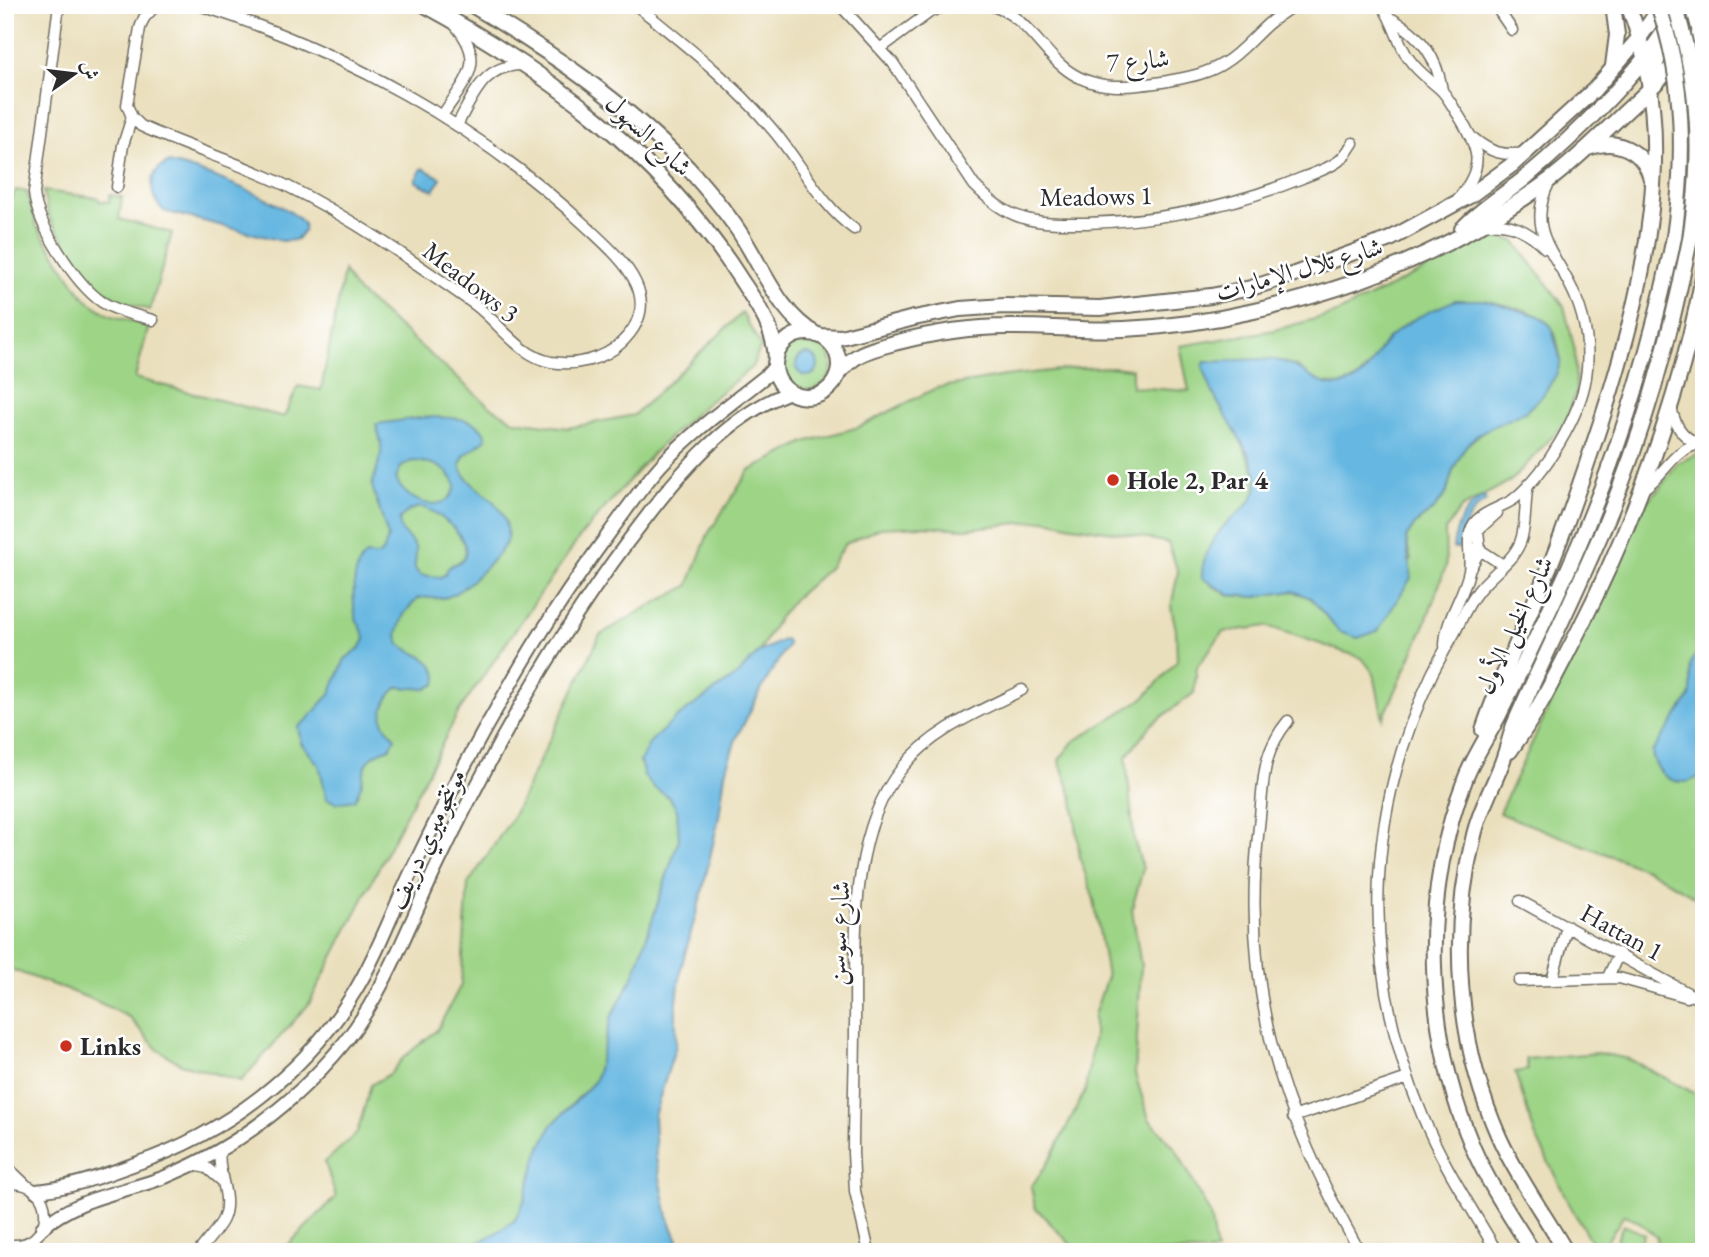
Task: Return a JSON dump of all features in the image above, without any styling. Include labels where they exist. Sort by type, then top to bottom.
[{"type":"main road","name":"شارع السهول","points":[[425,5],[524,65],[598,118],[630,145],[689,206],[715,239],[766,320],[774,338],[776,362]]},
{"type":"main road","name":"شارع السهول","points":[[472,5],[605,94],[687,167],[736,228],[790,314],[806,329],[819,335]]},
{"type":"main road","points":[[1612,67],[1617,35],[1613,5]]},
{"type":"main road","points":[[1628,5],[1642,23],[1667,32],[1702,35],[1694,5]]},
{"type":"main road","points":[[1478,752],[1488,715],[1573,504],[1612,385],[1637,290],[1648,233],[1655,132],[1640,37],[1642,23],[1660,5]]},
{"type":"main road","name":"شارع الخيل الأول","points":[[1533,1252],[1496,1195],[1474,1150],[1455,1101],[1443,1050],[1435,996],[1437,879],[1466,777],[1567,572],[1607,474],[1648,353],[1674,237],[1680,188],[1682,124],[1678,86],[1660,5]]},
{"type":"main road","points":[[1650,89],[1676,5]]},
{"type":"main road","name":"شارع الخيل الأول","points":[[1566,1252],[1500,1139],[1485,1103],[1468,1044],[1461,992],[1459,939],[1463,885],[1475,832],[1514,725],[1606,522],[1664,356],[1690,239],[1697,176],[1698,123],[1694,83],[1676,5]]},
{"type":"main road","points":[[1458,236],[1473,218],[1546,160],[1694,5]]},
{"type":"main road","points":[[1640,37],[1667,32]]},
{"type":"main road","name":"شارع تلال الإمارات","points":[[836,378],[850,360],[859,354],[919,337],[1005,327],[1099,330],[1200,321],[1254,312],[1369,278],[1478,226],[1551,179],[1650,89],[1702,35]]},
{"type":"main road","name":"شارع تلال الإمارات","points":[[819,335],[841,337],[960,309],[1004,306],[1100,308],[1166,302],[1238,290],[1289,276],[1390,239],[1471,195],[1526,153],[1594,90],[1640,37]]},
{"type":"main road","points":[[1626,52],[1636,58],[1630,73]]},
{"type":"main road","points":[[1587,148],[1607,143],[1627,148],[1645,163],[1653,186]]},
{"type":"main road","points":[[1503,760],[1535,713],[1573,642],[1643,489],[1684,360],[1704,272]]},
{"type":"main road","points":[[800,334],[819,335],[828,340],[837,354],[839,370],[825,392],[816,396],[798,396],[779,380],[776,362],[791,337],[800,334]]},
{"type":"street","points":[[59,5],[34,193],[37,211],[62,254],[94,296],[115,309],[153,320]]},
{"type":"street","points":[[117,187],[123,145],[132,117],[127,105],[140,28],[144,18],[156,5]]},
{"type":"street","name":"Meadows 3","points":[[132,117],[147,129],[286,185],[371,232],[479,308],[531,355],[567,364],[586,362],[616,347],[635,325],[641,310],[636,283],[622,260],[552,196],[457,125],[377,80],[309,47],[199,5]]},
{"type":"street","points":[[636,5],[737,90],[775,131],[831,208],[854,229]]},
{"type":"street","name":"Meadows 1","points":[[840,5],[881,48],[974,186],[989,200],[1022,218],[1060,223],[1130,220],[1221,205],[1279,188],[1327,168],[1345,155],[1353,143]]},
{"type":"street","points":[[881,48],[930,12],[948,5]]},
{"type":"street","name":"شارع 7","points":[[989,5],[1008,12],[1021,21],[1070,72],[1092,83],[1116,88],[1192,76],[1213,69],[1231,58],[1268,24],[1294,5]]},
{"type":"street","points":[[1382,5],[1392,19],[1410,60],[1419,72],[1442,90],[1472,137],[1478,160],[1477,168],[1471,184],[1453,205]]},
{"type":"street","points":[[1496,5],[1512,30]]},
{"type":"street","points":[[442,116],[471,69],[472,51],[448,17]]},
{"type":"street","points":[[1392,19],[1405,26],[1427,47],[1440,75],[1442,90]]},
{"type":"street","points":[[457,125],[486,78],[505,66],[524,65]]},
{"type":"street","points":[[471,69],[486,78]]},
{"type":"street","points":[[1472,137],[1496,153],[1526,153]]},
{"type":"street","points":[[1445,647],[1447,628],[1480,550],[1478,530],[1528,485],[1568,429],[1580,404],[1586,376],[1584,324],[1577,299],[1544,242],[1540,216],[1545,190],[1551,179]]},
{"type":"street","points":[[1478,226],[1490,224],[1517,228],[1530,234],[1550,253]]},
{"type":"street","name":"مونتجوميري دريف","points":[[31,1188],[71,1186],[177,1148],[246,1108],[301,1060],[330,1027],[355,991],[468,757],[538,638],[587,564],[662,465],[686,440],[767,375],[776,362]]},
{"type":"street","name":"مونتجوميري دريف","points":[[43,1228],[75,1206],[161,1178],[220,1150],[283,1107],[316,1075],[346,1040],[373,1002],[486,767],[570,625],[657,502],[678,477],[724,433],[766,401],[790,391]]},
{"type":"street","points":[[1671,405],[1676,425],[1682,433],[1701,443]]},
{"type":"street","points":[[1643,489],[1656,480],[1677,454],[1701,443]]},
{"type":"street","points":[[1497,1252],[1441,1156],[1408,1078],[1394,1038],[1382,975],[1377,911],[1381,846],[1393,783],[1407,736],[1445,647],[1477,593],[1517,551],[1522,540],[1528,485]]},
{"type":"street","points":[[1469,571],[1468,542],[1471,530],[1477,520],[1505,505]]},
{"type":"street","points":[[1468,542],[1503,565]]},
{"type":"street","name":"شارع سوسن","points":[[869,1252],[855,1192],[853,1153],[858,905],[869,831],[890,786],[902,768],[928,742],[958,722],[1022,690]]},
{"type":"street","points":[[1288,721],[1267,754],[1254,870],[1253,920],[1257,971],[1277,1069],[1293,1117],[1327,1191],[1360,1252]]},
{"type":"street","name":"Hattan 1","points":[[1520,901],[1704,1002]]},
{"type":"street","points":[[1552,980],[1567,926]]},
{"type":"street","points":[[1608,977],[1619,954]]},
{"type":"street","points":[[1519,981],[1608,977],[1630,979],[1704,1002]]},
{"type":"street","points":[[1293,1117],[1408,1078]]},
{"type":"street","points":[[198,1252],[224,1219],[227,1207],[219,1164],[220,1150]]},
{"type":"street","points":[[5,1165],[31,1188],[45,1208],[43,1228],[29,1242],[20,1245],[5,1244]]},
{"type":"street","points":[[192,1165],[213,1172],[223,1183]]},
{"type":"street","points":[[5,1184],[16,1182],[31,1188]]},
{"type":"green space","points":[[16,190],[27,192],[37,227],[88,301],[109,315],[149,326],[135,378],[284,417],[298,386],[321,390],[344,271],[355,289],[488,405],[515,421],[568,428],[634,415],[742,313],[761,346],[752,367],[701,408],[654,452],[582,534],[459,711],[309,1004],[241,1081],[181,1064],[157,1049],[129,1017],[94,1000],[5,967],[5,208]]},
{"type":"green space","points":[[43,191],[99,198],[99,201],[109,202],[110,195],[122,197],[119,219],[172,233],[150,310],[123,302],[101,289],[89,277],[52,223]]},
{"type":"green space","points":[[1493,236],[1514,241],[1564,306],[1575,351],[1576,393],[1565,423],[1512,480],[1461,508],[1445,531],[1446,566],[1422,632],[1383,719],[1374,674],[1362,658],[1267,626],[1223,632],[1197,667],[1194,693],[1152,724],[1126,757],[1134,840],[1143,869],[1132,909],[1141,966],[1135,1074],[1149,1119],[1176,1149],[1210,1214],[1216,1252],[1071,1252],[1072,1246],[1035,1207],[1031,1187],[1051,1158],[1085,1091],[1094,1036],[1094,1015],[1107,977],[1094,900],[1080,858],[1073,799],[1059,760],[1073,742],[1145,697],[1177,661],[1176,630],[1171,607],[1178,572],[1168,543],[1047,520],[965,529],[924,526],[880,528],[845,544],[829,568],[794,599],[778,619],[759,652],[737,675],[676,718],[640,761],[644,775],[653,787],[670,798],[677,810],[679,839],[634,975],[611,1018],[595,1081],[552,1125],[539,1151],[524,1202],[515,1220],[493,1235],[459,1252],[281,1252],[336,1197],[325,1162],[357,1133],[371,1085],[391,1073],[403,1058],[437,1030],[461,985],[468,884],[512,818],[600,635],[688,586],[708,534],[749,471],[805,442],[859,427],[936,388],[1005,376],[1112,367],[1132,369],[1132,387],[1189,391],[1180,346],[1275,330],[1337,313]],"holes":[[[1456,300],[1506,305],[1542,318],[1554,332],[1561,361],[1465,447],[1453,470],[1446,494],[1433,510],[1415,524],[1406,538],[1411,560],[1392,606],[1377,631],[1339,632],[1311,598],[1293,591],[1255,597],[1230,595],[1211,585],[1225,526],[1246,508],[1255,494],[1257,477],[1205,362],[1296,366],[1317,382],[1341,385],[1356,380],[1369,367],[1387,340],[1410,321]]]},
{"type":"green space","points":[[807,340],[825,347],[832,365],[825,383],[807,390],[789,383],[782,365],[789,347]]},
{"type":"green space","points":[[1704,451],[1704,902],[1648,870],[1499,813],[1645,503],[1659,489],[1677,463]]},
{"type":"green space","points":[[1598,1053],[1629,1059],[1704,1098],[1704,1252],[1651,1252],[1658,1238],[1637,1220],[1624,1215],[1600,1252],[1597,1252],[1568,1202],[1535,1135],[1515,1072],[1528,1070],[1526,1059]]},
{"type":"green space","points":[[1623,1225],[1644,1234],[1637,1252],[1627,1252],[1614,1246]]},
{"type":"water","points":[[168,163],[217,178],[278,205],[301,221],[304,231],[296,240],[282,241],[164,211],[155,199],[152,186],[156,172]]},
{"type":"water","points":[[422,168],[441,178],[434,191],[415,181]]},
{"type":"water","points":[[1456,300],[1484,300],[1539,316],[1551,326],[1561,361],[1556,375],[1543,395],[1525,412],[1479,433],[1465,447],[1453,470],[1446,494],[1433,510],[1415,524],[1406,538],[1411,578],[1378,631],[1358,638],[1339,632],[1311,598],[1293,591],[1255,597],[1230,595],[1202,578],[1205,557],[1212,543],[1225,525],[1251,500],[1257,486],[1251,460],[1212,390],[1203,367],[1205,362],[1275,360],[1296,367],[1322,382],[1342,385],[1360,377],[1387,340],[1402,327]]},
{"type":"water","points":[[807,354],[815,357],[818,365],[815,373],[807,376],[799,373],[796,365],[799,357]]},
{"type":"water","points":[[427,417],[462,419],[478,426],[486,439],[464,456],[460,465],[467,478],[499,508],[506,523],[507,539],[499,553],[482,571],[456,593],[446,597],[418,598],[404,614],[397,634],[400,645],[431,664],[437,676],[436,684],[426,689],[398,687],[391,694],[382,714],[385,726],[395,738],[390,748],[371,758],[367,764],[354,800],[337,803],[327,799],[319,765],[301,743],[298,727],[330,694],[345,659],[361,647],[365,639],[355,614],[356,574],[366,555],[378,556],[384,550],[388,537],[372,486],[381,454],[376,424]],"holes":[[[412,461],[433,464],[449,474],[456,486],[447,500],[424,503],[404,491],[396,478],[401,467]],[[420,507],[435,513],[451,526],[466,550],[464,557],[451,565],[445,575],[440,577],[420,575],[415,569],[415,547],[400,528],[400,518],[410,510]]]},
{"type":"water","points":[[1484,496],[1486,501],[1467,521],[1459,548],[1453,548],[1462,518],[1471,506]]},
{"type":"water","points":[[785,639],[788,644],[736,739],[725,773],[719,817],[702,893],[681,968],[676,1010],[676,1045],[654,1116],[656,1158],[668,1217],[683,1252],[459,1252],[493,1235],[515,1220],[524,1202],[539,1151],[552,1125],[595,1081],[611,1018],[634,975],[679,839],[677,810],[670,798],[653,787],[644,776],[640,761],[650,742],[676,718],[737,675],[759,652]]},
{"type":"water","points":[[1704,650],[1704,773],[1696,779],[1679,782],[1664,776],[1654,761],[1652,752],[1690,697],[1691,665]]},
{"type":"place","name":"Hole 2, Par 4","points":[[1113,480]]},
{"type":"place","name":"Links","points":[[66,1046]]}]
